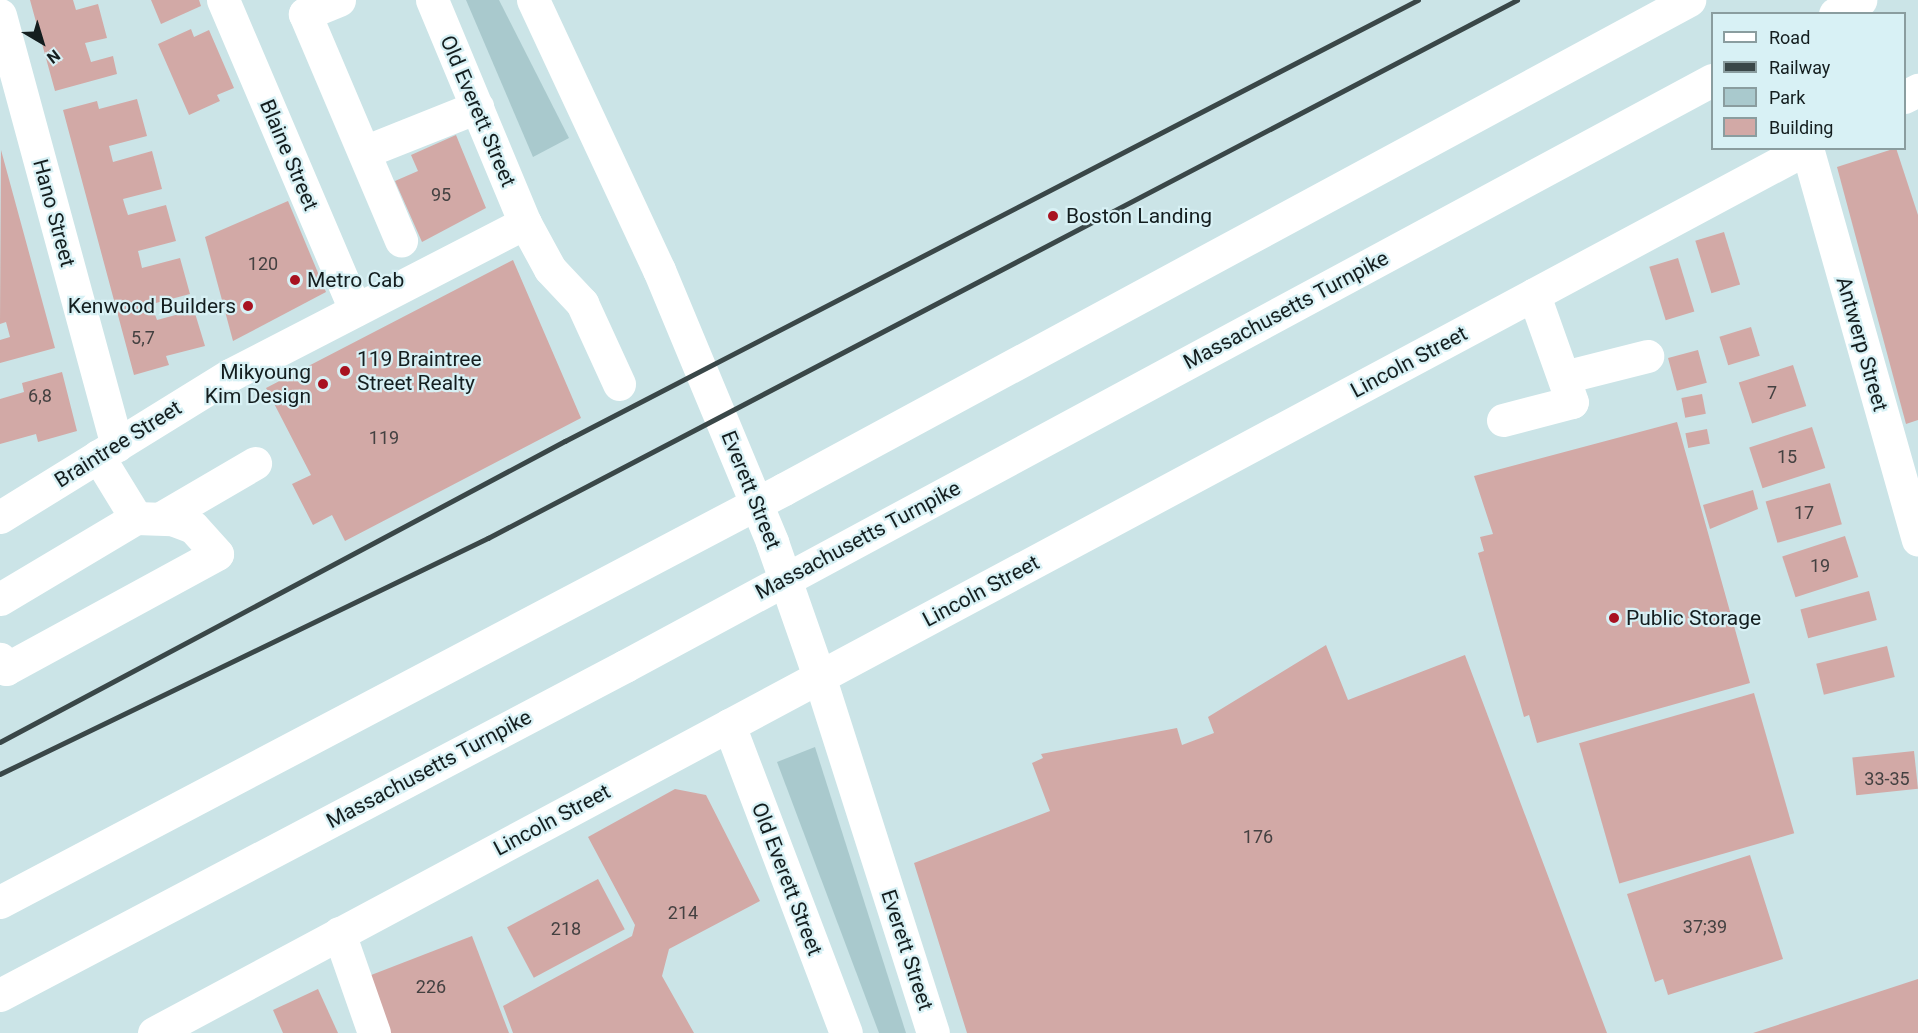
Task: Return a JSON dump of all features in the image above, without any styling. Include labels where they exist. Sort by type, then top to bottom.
[{"type":"main road","name":"Blaine Street","points":[[223,0],[356,310]]},
{"type":"main road","points":[[339,0],[305,14],[400,240]]},
{"type":"main road","name":"Old Everett Street","points":[[432,0],[525,222],[549,269],[582,303],[619,384]]},
{"type":"main road","name":"Everett Street","points":[[533,0],[604,147],[738,456],[831,712],[933,1033]]},
{"type":"main road","points":[[0,902],[784,489],[1689,0]]},
{"type":"main road","points":[[1839,12],[1860,0]]},
{"type":"main road","name":"Hano Street","points":[[0,15],[107,451],[148,518]]},
{"type":"main road","name":"Massachusetts Turnpike","points":[[0,995],[635,660],[1711,81]]},
{"type":"main road","points":[[364,152],[477,107]]},
{"type":"main road","name":"Lincoln Street","points":[[154,1033],[1804,150]]},
{"type":"main road","name":"Antwerp Street","points":[[1809,150],[1907,458],[1918,540]]},
{"type":"main road","name":"Braintree Street","points":[[0,517],[244,367],[525,222]]},
{"type":"main road","points":[[1503,420],[1572,402],[1534,295]]},
{"type":"main road","points":[[1564,376],[1647,356]]},
{"type":"main road","points":[[0,599],[148,518],[255,463]]},
{"type":"main road","points":[[0,659],[6,669],[217,554],[193,527],[148,518]]},
{"type":"main road","name":"Old Everett Street","points":[[729,725],[846,1033]]},
{"type":"main road","points":[[339,933],[374,1033]]},
{"type":"green space","points":[[466,0],[499,0],[569,138],[533,157]]},
{"type":"green space","points":[[815,747],[906,1033],[879,1033],[777,762]]},
{"type":"building","points":[[30,0],[73,0],[76,10],[98,4],[107,38],[85,43],[91,62],[113,56],[117,74],[55,91]]},
{"type":"building","points":[[151,0],[199,0],[201,6],[161,24]]},
{"type":"building","points":[[191,29],[194,37],[209,30],[234,88],[217,95],[220,101],[189,115],[158,44]]},
{"type":"building","points":[[137,99],[147,136],[109,146],[113,162],[152,151],[162,189],[123,199],[128,215],[166,205],[176,241],[138,251],[142,268],[180,258],[190,294],[152,304],[154,312],[157,320],[194,310],[205,346],[166,356],[169,365],[134,375],[63,110],[97,101],[99,109]]},
{"type":"building","points":[[456,135],[486,208],[422,242],[395,181],[418,171],[411,155]]},
{"type":"building","points":[[1,150],[55,348],[0,363],[0,340],[10,337],[6,322],[0,324]]},
{"type":"building","points":[[1890,150],[1897,150],[1918,215],[1918,420],[1906,424],[1837,167]]},
{"type":"building","points":[[288,201],[326,292],[233,341],[205,237]]},
{"type":"building","points":[[1724,232],[1740,285],[1711,293],[1695,241]]},
{"type":"building","points":[[1678,258],[1694,312],[1666,320],[1649,267]]},
{"type":"building","points":[[513,260],[581,418],[345,541],[332,515],[313,525],[292,484],[311,475],[266,388]]},
{"type":"building","points":[[1751,327],[1760,356],[1728,365],[1719,337]]},
{"type":"building","points":[[1698,350],[1707,383],[1677,391],[1668,358]]},
{"type":"building","points":[[1793,365],[1806,406],[1752,424],[1739,383]]},
{"type":"building","points":[[62,372],[77,431],[38,442],[36,434],[0,444],[0,399],[24,392],[22,383]]},
{"type":"building","points":[[1702,394],[1706,414],[1685,418],[1681,398]]},
{"type":"building","name":"Public Storage","points":[[1677,422],[1750,683],[1537,743],[1529,715],[1524,717],[1478,553],[1484,551],[1480,537],[1493,534],[1474,476]]},
{"type":"building","points":[[1812,427],[1825,468],[1763,488],[1749,447]]},
{"type":"building","points":[[1707,429],[1710,444],[1688,448],[1685,433]]},
{"type":"building","points":[[1830,483],[1842,524],[1777,543],[1766,501]]},
{"type":"building","points":[[1753,490],[1758,509],[1710,529],[1703,505]]},
{"type":"building","points":[[1845,536],[1858,577],[1796,597],[1782,556]]},
{"type":"building","points":[[1869,591],[1877,620],[1808,638],[1800,609]]},
{"type":"building","points":[[1326,645],[1348,700],[1465,655],[1607,1033],[967,1033],[914,863],[1050,811],[1032,763],[1043,758],[1041,754],[1177,728],[1182,745],[1214,733],[1208,717]]},
{"type":"building","points":[[1887,646],[1895,677],[1824,695],[1816,664]]},
{"type":"building","points":[[1754,693],[1794,833],[1619,884],[1579,743]]},
{"type":"building","points":[[1914,751],[1918,789],[1856,795],[1852,757]]},
{"type":"building","points":[[675,789],[706,795],[760,901],[669,949],[662,976],[694,1033],[513,1033],[503,1006],[632,936],[635,925],[588,837]]},
{"type":"building","points":[[1750,855],[1783,959],[1668,995],[1663,979],[1655,982],[1627,894]]},
{"type":"building","points":[[598,879],[625,929],[534,978],[507,927]]},
{"type":"building","points":[[472,936],[509,1033],[388,1033],[366,977]]},
{"type":"building","points":[[1918,979],[1918,1033],[1753,1033]]},
{"type":"building","points":[[318,989],[338,1033],[283,1033],[273,1010]]},
{"type":"railway","points":[[0,742],[565,441],[1418,0]]},
{"type":"railway","points":[[0,774],[488,538],[1517,0]]},
{"type":"place","name":"Boston Landing","points":[[1053,216]]},
{"type":"place","name":"Metro Cab","points":[[295,280]]},
{"type":"place","name":"Kenwood Builders","points":[[248,306]]},
{"type":"place","name":"119 Braintree Street Realty","points":[[345,371]]},
{"type":"place","name":"Mikyoung Kim Design","points":[[323,384]]},
{"type":"place","name":"Public Storage","points":[[1614,618]]}]
